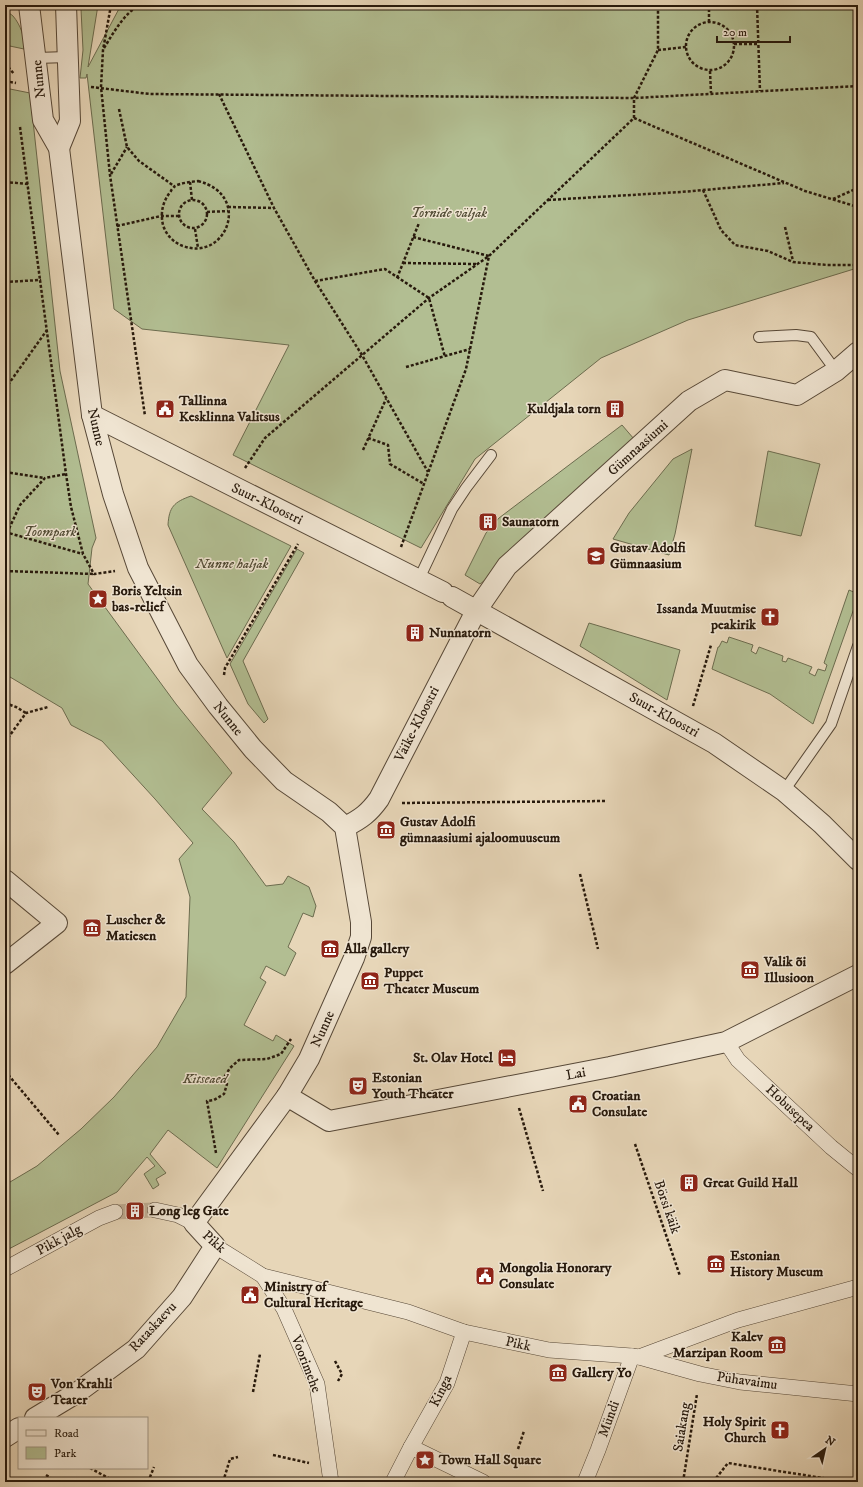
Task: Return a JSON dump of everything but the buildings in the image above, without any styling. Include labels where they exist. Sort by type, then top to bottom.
[{"type":"street","name":"Nunne","points":[[29,5],[43,120],[59,148],[92,415],[113,494],[138,568],[188,665],[218,706],[253,749],[284,781],[329,812],[345,827],[362,922],[362,937],[354,958],[319,1040],[309,1059],[287,1096],[194,1223]]},
{"type":"street","name":"Nunne","points":[[59,148],[70,121],[66,5]]},
{"type":"street","name":"Gümnaasiumi","points":[[476,611],[507,566],[689,401],[724,380],[797,395],[836,371],[858,352]]},
{"type":"street","name":"Suur-Kloostri","points":[[92,415],[448,594],[714,743],[784,791],[822,824],[858,860]]},
{"type":"street","name":"Väike-Kloostri","points":[[345,827],[363,817],[379,798],[476,611]]},
{"type":"street","points":[[5,880],[57,923],[5,964]]},
{"type":"street","name":"Lai","points":[[287,1096],[329,1121],[610,1067],[726,1042],[858,975]]},
{"type":"street","name":"Hobusepea","points":[[726,1042],[738,1060],[831,1147],[858,1169]]},
{"type":"street","points":[[155,1210],[178,1215],[194,1223]]},
{"type":"street","name":"Pikk jalg","points":[[5,1269],[99,1218],[115,1212]]},
{"type":"street","name":"Pikk","points":[[194,1223],[215,1246],[263,1276],[408,1312],[464,1332],[549,1350],[635,1356],[738,1320],[858,1287]]},
{"type":"street","name":"Rataskaevu","points":[[37,1417],[78,1392],[136,1349],[182,1296],[215,1246]]},
{"type":"street","name":"Voorimehe","points":[[263,1276],[284,1309],[317,1384],[330,1475]]},
{"type":"street","name":"Kinga","points":[[393,1482],[447,1383],[464,1332]]},
{"type":"street","name":"Pühavaimu","points":[[635,1356],[700,1374],[740,1382],[858,1394]]},
{"type":"street","name":"Mündi","points":[[585,1482],[635,1356]]},
{"type":"street","points":[[5,1437],[18,1429]]},
{"type":"street","points":[[412,1446],[483,1482]]},
{"type":"lane","points":[[36,58],[68,57]]},
{"type":"lane","points":[[759,337],[796,335],[811,337],[836,371]]},
{"type":"lane","points":[[419,579],[452,509],[491,456]]},
{"type":"lane","points":[[784,791],[831,724],[858,646]]},
{"type":"path","points":[[111,5],[103,50],[101,87],[117,226],[144,414],[147,419]]},
{"type":"path","points":[[103,50],[122,20],[132,9],[139,5]]},
{"type":"path","points":[[228,484],[245,468],[265,438],[429,298],[489,256],[634,118],[634,98],[658,50],[658,5]]},
{"type":"path","points":[[709,5],[709,22]]},
{"type":"path","points":[[757,5],[760,91]]},
{"type":"path","points":[[709,22],[723,26],[732,37],[734,44],[734,52],[725,65],[710,71],[703,70],[691,61],[687,54],[686,47],[690,33],[695,28],[709,22]]},
{"type":"path","points":[[734,44],[758,44]]},
{"type":"path","points":[[658,50],[686,47]]},
{"type":"path","points":[[710,71],[712,93]]},
{"type":"path","points":[[5,80],[22,84]]},
{"type":"path","points":[[14,82],[15,90]]},
{"type":"path","points":[[101,87],[150,94],[634,98],[858,86]]},
{"type":"path","points":[[219,94],[274,208],[315,281],[362,355],[428,472]]},
{"type":"path","points":[[119,109],[127,147],[139,161],[174,186]]},
{"type":"path","points":[[634,118],[805,191],[858,206]]},
{"type":"path","points":[[20,121],[71,507],[83,554],[94,574]]},
{"type":"path","points":[[110,175],[127,147]]},
{"type":"path","points":[[198,181],[217,189],[224,198],[228,209],[229,218],[226,229],[220,238],[212,244],[198,248],[190,248],[179,244],[170,238],[164,228],[161,216],[162,205],[174,186],[198,181]]},
{"type":"path","points":[[5,182],[28,184]]},
{"type":"path","points":[[190,182],[192,200]]},
{"type":"path","points":[[547,200],[785,183]]},
{"type":"path","points":[[833,199],[858,188]]},
{"type":"path","points":[[703,190],[721,230],[735,244],[768,251],[793,262],[828,265],[858,265]]},
{"type":"path","points":[[192,200],[201,202],[205,205],[207,212],[207,220],[204,224],[195,229],[186,227],[180,220],[179,216],[180,207],[183,203],[192,200]]},
{"type":"path","points":[[207,212],[228,209],[274,208]]},
{"type":"path","points":[[117,226],[161,216],[179,216]]},
{"type":"path","points":[[397,278],[419,223]]},
{"type":"path","points":[[785,227],[793,262]]},
{"type":"path","points":[[195,229],[198,248]]},
{"type":"path","points":[[413,236],[489,256]]},
{"type":"path","points":[[394,566],[466,368],[489,256]]},
{"type":"path","points":[[403,263],[477,264]]},
{"type":"path","points":[[315,281],[385,269],[429,298],[445,357]]},
{"type":"path","points":[[5,292],[6,281],[40,280]]},
{"type":"path","points":[[5,389],[47,329]]},
{"type":"path","points":[[406,367],[470,349]]},
{"type":"path","points":[[363,450],[386,398]]},
{"type":"path","points":[[368,438],[388,445],[390,464],[424,484]]},
{"type":"path","points":[[238,465],[252,472]]},
{"type":"path","points":[[5,472],[45,478],[66,474]]},
{"type":"path","points":[[45,478],[20,505],[6,532],[83,554]]},
{"type":"path","points":[[218,706],[225,668],[309,524]]},
{"type":"path","points":[[394,544],[401,547]]},
{"type":"path","points":[[5,570],[94,574],[138,568]]},
{"type":"path","points":[[687,728],[711,645]]},
{"type":"path","points":[[5,703],[26,713]]},
{"type":"path","points":[[5,742],[26,713],[48,707]]},
{"type":"path","points":[[379,798],[390,803],[607,801]]},
{"type":"path","points":[[580,874],[598,949]]},
{"type":"path","points":[[217,1158],[207,1101],[214,1100],[224,1094],[227,1084],[225,1076],[230,1068],[239,1060],[267,1059],[281,1054],[288,1044]]},
{"type":"path","points":[[5,1071],[59,1135]]},
{"type":"path","points":[[514,1086],[543,1191]]},
{"type":"path","name":"Börsi käik","points":[[635,1144],[680,1276]]},
{"type":"path","points":[[253,1392],[260,1354]]},
{"type":"path","points":[[335,1361],[342,1374],[336,1384]]},
{"type":"path","name":"Saiakang","points":[[683,1482],[700,1374]]},
{"type":"path","points":[[518,1449],[524,1431]]},
{"type":"path","points":[[273,1455],[330,1475]]},
{"type":"path","points":[[223,1482],[230,1459],[238,1457]]},
{"type":"path","points":[[713,1482],[728,1463],[838,1482],[848,1482]]},
{"type":"path","points":[[148,1482],[154,1467]]},
{"type":"path","points":[[92,1469],[112,1480],[131,1482]]},
{"type":"path","points":[[46,1476],[57,1482]]},
{"type":"green space","name":"Tornide väljak","points":[[83,5],[98,5],[88,67],[121,5],[858,5],[858,270],[854,269],[688,320],[601,358],[475,459],[421,548],[233,455],[289,345],[142,329],[114,309],[87,74],[86,78],[80,78],[83,50],[81,9]]},
{"type":"green space","points":[[5,11],[16,19],[20,27],[24,41],[24,49],[5,45]]},
{"type":"green space","points":[[5,88],[30,93],[60,371],[96,538],[92,548],[88,584],[176,704],[232,773],[202,809],[234,842],[266,886],[283,884],[288,876],[309,887],[316,906],[313,917],[303,913],[288,947],[296,953],[285,976],[266,966],[260,978],[266,982],[244,1025],[273,1041],[276,1035],[294,1046],[217,1168],[168,1130],[150,1154],[166,1173],[156,1179],[159,1185],[153,1189],[144,1174],[155,1166],[147,1157],[117,1192],[5,1251],[5,1185],[37,1166],[81,1129],[114,1097],[157,1047],[186,997],[190,897],[179,859],[193,843],[102,741],[71,725],[62,708],[5,674]]},
{"type":"green space","points":[[622,425],[634,439],[489,577],[480,584],[465,575],[486,533],[499,518]]},
{"type":"green space","points":[[692,449],[675,534],[669,555],[613,539],[629,513],[673,459]]},
{"type":"green space","points":[[768,451],[820,464],[801,536],[755,526]]},
{"type":"green space","name":"Nunne haljak","points":[[191,496],[291,546],[227,658],[168,525],[171,509],[180,501]]},
{"type":"green space","points":[[297,549],[304,553],[243,661],[268,719],[264,723],[248,704],[230,664]]},
{"type":"green space","points":[[849,590],[858,594],[858,597],[813,724],[770,694],[712,669],[718,647],[722,641],[727,643],[729,637],[753,645],[751,651],[756,654],[759,647],[783,656],[782,661],[786,662],[788,658],[812,667],[809,673],[815,676],[818,669],[825,671],[827,665],[824,663]]},
{"type":"green space","points":[[589,623],[680,650],[667,700],[580,646]]},
{"type":"tunnel","points":[[115,1212],[155,1210]]},
{"type":"place","name":"Tallinna Kesklinna Valitsus","points":[[165,409]]},
{"type":"place","name":"Kuldjala torn","points":[[615,409]]},
{"type":"place","name":"Saunatorn","points":[[488,522]]},
{"type":"place","name":"Gustav Adolfi Gümnaasium","points":[[596,556]]},
{"type":"place","name":"Boris Yeltsin bas-relief","points":[[98,599]]},
{"type":"place","name":"Issanda Muutmise peakirik","points":[[770,617]]},
{"type":"place","name":"Nunnatorn","points":[[415,633]]},
{"type":"place","name":"Gustav Adolfi gümnaasiumi ajaloomuuseum","points":[[386,830]]},
{"type":"place","name":"Luscher & Matiesen","points":[[92,928]]},
{"type":"place","name":"Alla gallery","points":[[330,949]]},
{"type":"place","name":"Valik õi Illusioon","points":[[750,970]]},
{"type":"place","name":"Puppet Theater Museum","points":[[370,981]]},
{"type":"place","name":"St. Olav Hotel","points":[[507,1058]]},
{"type":"place","name":"Estonian Youth Theater","points":[[358,1086]]},
{"type":"place","name":"Croatian Consulate","points":[[578,1104]]},
{"type":"place","name":"Great Guild Hall","points":[[689,1183]]},
{"type":"place","name":"Long leg Gate","points":[[135,1211]]},
{"type":"place","name":"Estonian History Museum","points":[[716,1264]]},
{"type":"place","name":"Mongolia Honorary Consulate","points":[[485,1276]]},
{"type":"place","name":"Ministry of Cultural Heritage","points":[[250,1295]]},
{"type":"place","name":"Kalev Marzipan Room","points":[[777,1345]]},
{"type":"place","name":"Gallery Yo","points":[[558,1373]]},
{"type":"place","name":"Von Krahli Teater","points":[[37,1392]]},
{"type":"place","name":"Holy Spirit Church","points":[[780,1430]]},
{"type":"place","name":"Town Hall Square","points":[[425,1460]]},
{"type":"park label","name":"Toompark","points":[[50,532]]},
{"type":"park label","name":"Kitseaed","points":[[205,1079]]}]
